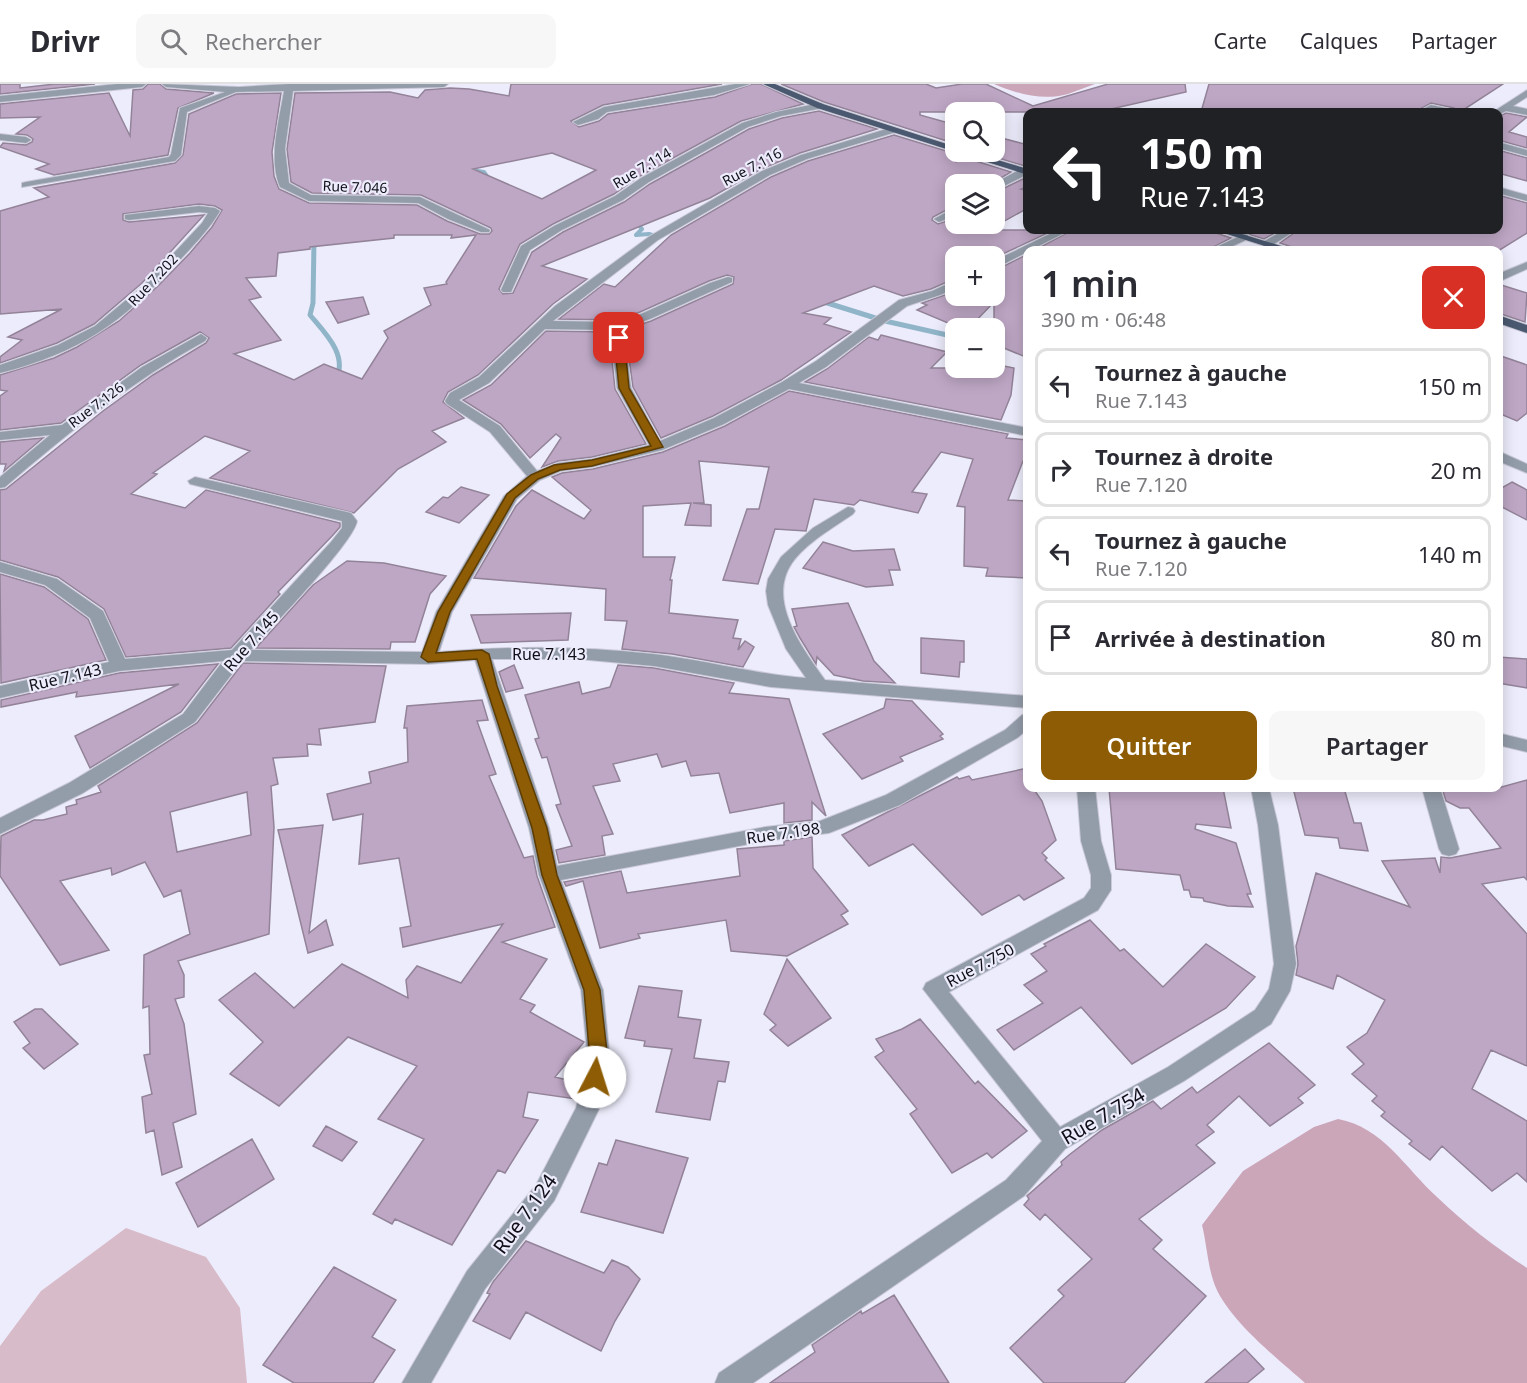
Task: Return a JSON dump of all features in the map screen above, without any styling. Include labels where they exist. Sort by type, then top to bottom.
[{"type":"main road","points":[[768,84],[820,106],[945,147]]},
{"type":"main road","points":[[995,162],[1023,170]]},
{"type":"main road","points":[[1233,234],[1274,246]]},
{"type":"main road","points":[[1503,321],[1527,329]]},
{"type":"street","points":[[0,99],[142,84]]},
{"type":"street","points":[[166,84],[239,90],[444,84]]},
{"type":"street","points":[[578,122],[595,117],[604,110],[714,92],[746,84]]},
{"type":"street","name":"Rue 7.046","points":[[289,87],[280,149],[279,170],[284,185],[309,198],[420,200],[452,217],[485,230]]},
{"type":"street","points":[[26,185],[172,159],[176,155],[183,110],[239,90]]},
{"type":"street","points":[[1503,109],[1527,93]]},
{"type":"street","name":"Rue 7.114","points":[[507,290],[525,248],[558,228],[619,198],[645,180],[745,125],[779,114],[820,106]]},
{"type":"street","points":[[1503,110],[1527,112]]},
{"type":"street","name":"Rue 7.116","points":[[535,477],[495,429],[452,401],[456,396],[484,380],[541,325],[634,251],[766,173],[804,158],[893,130]]},
{"type":"street","points":[[0,137],[26,140]]},
{"type":"street","points":[[1503,147],[1527,153]]},
{"type":"street","points":[[1005,182],[1023,173]]},
{"type":"street","points":[[1503,191],[1527,198]]},
{"type":"street","name":"Rue 7.202","points":[[0,369],[20,361],[44,356],[80,340],[122,313],[206,225],[215,211],[199,208],[129,217]]},
{"type":"street","points":[[939,219],[945,216]]},
{"type":"street","points":[[1033,246],[1057,234]]},
{"type":"street","points":[[1267,244],[1284,234]]},
{"type":"street","points":[[1225,246],[1244,237]]},
{"type":"street","points":[[1005,260],[1023,251]]},
{"type":"street","points":[[1503,277],[1527,265]]},
{"type":"street","points":[[541,325],[617,326],[641,319],[705,288],[728,280]]},
{"type":"street","points":[[428,657],[444,612],[489,530],[511,496],[535,477],[558,467],[592,463],[657,447],[719,421],[821,364],[903,303],[945,289]]},
{"type":"street","points":[[617,326],[624,388],[657,447]]},
{"type":"street","name":"Rue 7.126","points":[[0,484],[64,429],[144,369],[201,338]]},
{"type":"street","points":[[0,359],[20,361]]},
{"type":"street","points":[[787,385],[1023,431]]},
{"type":"street","points":[[0,436],[64,429]]},
{"type":"street","points":[[1503,458],[1527,470]]},
{"type":"street","name":"Rue 7.145","points":[[0,826],[76,788],[189,718],[237,655],[349,528],[350,521],[346,516],[195,481]]},
{"type":"street","points":[[821,686],[794,649],[776,605],[774,591],[776,579],[786,560],[818,531],[848,511]]},
{"type":"street","points":[[0,567],[51,582],[97,615],[119,665]]},
{"type":"street","name":"Rue 7.143","points":[[0,693],[119,665],[237,655],[428,657],[482,654],[611,655],[654,660],[771,681],[1023,702]]},
{"type":"street","name":"Rue 7.124","points":[[416,1383],[476,1280],[545,1193],[587,1109],[599,1061],[592,990],[549,875],[539,828],[482,654]]},
{"type":"street","name":"Rue 7.198","points":[[549,875],[765,834],[822,828],[893,800],[1011,734],[1023,723]]},
{"type":"street","points":[[1503,740],[1527,746]]},
{"type":"street","name":"Rue 7.750","points":[[1057,1141],[934,989],[990,962],[1091,904],[1101,890],[1101,875],[1091,841],[1086,792]]},
{"type":"street","name":"Rue 7.754","points":[[729,1383],[1015,1188],[1057,1141],[1176,1074],[1263,1017],[1279,991],[1285,964],[1268,825],[1261,792]]},
{"type":"street","points":[[1432,792],[1449,849]]},
{"type":"shaded area","points":[[994,84],[1095,84],[1068,94],[1040,97],[1012,91]]},
{"type":"shaded area","points":[[1338,1119],[1354,1124],[1381,1140],[1458,1217],[1527,1268],[1527,1383],[1305,1383],[1232,1314],[1216,1288],[1202,1225],[1243,1171],[1314,1127]]},
{"type":"shaded area","points":[[126,1228],[206,1257],[240,1308],[247,1383],[0,1383],[0,1346],[41,1291]]},
{"type":"building","points":[[0,84],[20,84],[20,88],[55,84],[95,84],[0,94]]},
{"type":"building","points":[[148,84],[160,84],[166,89],[214,93],[178,108],[168,155],[54,175],[36,169],[49,164],[0,147],[3,143],[26,145],[32,142],[33,139],[27,135],[16,134],[40,117],[0,118],[0,104],[109,93],[130,136],[133,90],[143,89]]},
{"type":"building","points":[[511,84],[722,84],[603,105],[571,121],[579,127],[599,121],[608,114],[715,97],[752,84],[761,84],[803,104],[741,121],[640,176],[614,194],[553,224],[520,244],[499,289],[503,294],[513,293],[532,252],[563,232],[624,202],[650,184],[749,129],[782,118],[819,111],[877,129],[800,153],[761,169],[710,198],[542,266],[587,279],[553,304],[478,375],[448,392],[443,402],[464,418],[432,431],[446,442],[398,469],[354,513],[210,478],[250,451],[205,436],[153,473],[157,474],[131,494],[185,508],[206,490],[340,523],[340,527],[278,592],[280,594],[231,648],[126,657],[104,609],[58,577],[0,560],[0,490],[6,489],[103,411],[153,375],[206,343],[209,338],[200,332],[141,365],[61,423],[0,430],[0,396],[7,391],[0,390],[0,375],[54,358],[77,347],[119,321],[190,253],[212,227],[222,210],[215,206],[199,204],[123,214],[123,220],[129,222],[204,215],[142,283],[94,324],[57,343],[0,363],[0,357],[22,340],[8,337],[62,309],[0,314],[0,211],[49,197],[34,188],[175,163],[183,155],[189,114],[236,94],[281,93],[272,152],[274,176],[279,189],[309,203],[417,205],[447,221],[480,234],[489,234],[492,231],[491,228],[421,195],[312,193],[291,182],[287,149],[295,93],[390,92],[418,98],[425,90],[450,88],[509,96]],"holes":[[[552,153],[596,170],[542,199],[473,169]],[[394,235],[452,235],[451,238],[476,235],[446,282],[447,284],[424,288],[431,305],[384,331],[388,338],[362,379],[324,364],[294,380],[234,354],[281,340],[249,300],[261,297],[246,278],[276,276],[278,253],[310,249],[310,247],[394,238]]]},
{"type":"building","points":[[781,84],[926,84],[936,88],[962,84],[986,84],[1033,106],[1108,84],[1185,84],[1186,92],[1116,108],[1023,108],[1023,112],[1005,112],[1005,102],[945,102],[945,112],[920,112],[920,115],[945,122],[945,140],[824,102]]},
{"type":"building","points":[[1209,84],[1503,84],[1466,108],[1431,103],[1422,108],[1202,108]]},
{"type":"building","points":[[1506,113],[1527,117],[1509,132],[1527,137],[1527,148],[1503,141],[1503,114]]},
{"type":"building","points":[[894,135],[945,151],[945,162],[979,162],[1011,172],[1005,176],[945,174],[945,211],[933,217],[932,220],[938,224],[945,222],[945,234],[1005,234],[1005,230],[1023,230],[1023,234],[1045,234],[1005,253],[1005,246],[945,246],[945,283],[903,296],[874,286],[803,313],[831,318],[824,324],[851,332],[781,380],[713,416],[661,438],[633,387],[625,330],[651,321],[733,284],[734,277],[727,275],[709,281],[640,312],[616,320],[559,319],[604,284],[615,287],[671,235],[771,177],[808,161]]},
{"type":"building","points":[[1005,139],[1023,144],[1023,165],[1005,160]]},
{"type":"building","points":[[1503,151],[1527,158],[1527,181],[1503,174]]},
{"type":"building","points":[[1023,179],[1021,189],[1023,190],[1023,211],[1005,221],[1005,188]]},
{"type":"building","points":[[1503,196],[1527,203],[1527,233],[1503,248],[1503,246],[1289,246],[1280,243],[1292,234],[1503,234]]},
{"type":"building","points":[[1065,234],[1219,234],[1231,238],[1216,246],[1042,246]]},
{"type":"building","points":[[1248,234],[1273,234],[1264,239]]},
{"type":"building","points":[[1023,256],[1023,356],[1005,349],[1005,318],[994,318],[994,306],[1005,306],[1005,266]]},
{"type":"building","points":[[1503,286],[1527,293],[1525,322],[1503,315]]},
{"type":"building","points":[[945,295],[945,306],[990,306],[979,318],[945,318],[945,322],[917,310],[927,305],[922,303]]},
{"type":"building","points":[[363,297],[369,314],[338,323],[326,302]]},
{"type":"building","points":[[546,331],[609,332],[615,389],[646,444],[592,457],[558,461],[542,467],[561,438],[556,434],[530,458],[501,424],[463,400],[491,385]]},
{"type":"building","points":[[881,335],[945,351],[931,368],[945,368],[945,378],[1005,378],[1005,366],[1014,368],[1011,395],[1001,420],[805,382],[827,369],[869,337],[878,340]]},
{"type":"building","points":[[1503,357],[1527,365],[1527,413],[1517,421],[1503,415]]},
{"type":"building","points":[[789,391],[1008,434],[1006,438],[1023,440],[1023,461],[1008,500],[1023,501],[1023,578],[986,576],[988,568],[964,566],[965,507],[957,506],[973,459],[941,452],[912,492],[927,494],[918,513],[860,500],[854,505],[814,499],[806,531],[775,529],[758,584],[723,580],[747,509],[759,509],[769,467],[699,461],[704,503],[693,503],[711,505],[711,526],[685,525],[691,503],[643,506],[643,557],[675,557],[670,580],[672,580],[669,613],[738,620],[733,638],[741,639],[738,650],[745,641],[754,647],[743,667],[672,654],[622,649],[627,621],[605,620],[606,589],[474,578],[516,506],[532,490],[584,519],[591,510],[552,477],[663,452],[725,426]]},
{"type":"building","points":[[43,438],[4,471],[6,464],[0,464],[0,442]]},
{"type":"building","points":[[1512,482],[1527,490],[1527,520],[1503,508],[1503,487]]},
{"type":"building","points":[[461,487],[489,495],[459,523],[426,512],[443,497],[448,498]]},
{"type":"building","points":[[823,542],[853,551],[894,549],[900,570],[889,570],[893,585],[866,587],[803,568]]},
{"type":"building","points":[[347,561],[384,563],[446,576],[430,594],[415,642],[391,642],[390,649],[256,648],[313,585]]},
{"type":"building","points":[[0,574],[44,587],[88,619],[106,660],[1,683]]},
{"type":"building","points":[[848,603],[874,661],[895,683],[863,681],[834,675],[817,657],[816,664],[800,638],[794,627],[797,626],[792,609]]},
{"type":"building","points":[[571,613],[568,640],[481,643],[471,615]]},
{"type":"building","points":[[921,638],[964,641],[964,662],[960,662],[959,677],[921,673]]},
{"type":"building","points":[[1503,657],[1527,659],[1527,688],[1503,684]]},
{"type":"building","points":[[243,663],[386,666],[375,722],[319,729],[321,745],[307,744],[308,756],[273,758],[278,784],[271,786],[274,827],[269,934],[178,961],[184,975],[184,997],[175,999],[184,1024],[196,1114],[173,1123],[182,1167],[162,1175],[154,1130],[146,1133],[142,1097],[152,1094],[144,1055],[150,1054],[149,1006],[143,1008],[144,955],[190,934],[181,890],[164,897],[145,862],[112,875],[111,868],[60,881],[109,950],[60,965],[0,876],[1,836],[34,820],[67,814],[66,807],[77,804],[76,800],[101,792],[98,786],[197,723]],"holes":[[[247,792],[251,835],[177,852],[170,812]]]},
{"type":"building","points":[[218,664],[181,712],[90,768],[75,736],[179,684],[76,697],[77,692],[1,707],[1,700],[119,673]]},
{"type":"building","points":[[514,665],[523,688],[506,692],[499,672]]},
{"type":"building","points":[[618,665],[654,668],[734,683],[729,693],[789,699],[826,816],[812,802],[812,820],[784,823],[784,803],[730,813],[719,773],[691,776],[686,761],[662,767],[657,754],[613,764],[620,781],[593,786],[613,834],[602,836],[605,855],[559,863],[556,850],[572,846],[556,805],[561,804],[547,757],[542,758],[535,739],[539,738],[525,695],[579,682],[582,694],[610,687]]},
{"type":"building","points":[[886,699],[912,701],[943,734],[940,736],[943,739],[900,757],[903,761],[862,779],[823,734],[884,708]]},
{"type":"building","points":[[482,700],[488,720],[477,721],[496,774],[489,776],[524,858],[533,856],[537,876],[555,927],[502,942],[547,959],[520,999],[535,1005],[530,1012],[584,1042],[555,1077],[580,1083],[576,1099],[528,1092],[523,1117],[538,1120],[505,1173],[498,1170],[452,1245],[395,1219],[392,1224],[373,1214],[424,1139],[378,1119],[417,1066],[348,1037],[279,1106],[230,1074],[263,1042],[219,1000],[255,973],[294,1008],[342,964],[408,998],[406,980],[417,966],[461,983],[503,924],[403,947],[400,928],[411,926],[399,858],[359,864],[363,814],[333,820],[327,794],[371,783],[369,772],[408,762],[407,728],[404,728],[407,706]]},
{"type":"building","points":[[1023,769],[1023,792],[1036,792],[1042,801],[1056,840],[1042,853],[1047,858],[1045,860],[1064,878],[1024,900],[1019,895],[982,915],[913,844],[869,866],[842,835],[957,777],[959,779],[969,776],[972,780]]},
{"type":"building","points":[[1527,780],[1527,880],[1524,877],[1482,884],[1527,934],[1527,1066],[1491,1050],[1472,1089],[1527,1121],[1527,1182],[1517,1173],[1492,1191],[1442,1146],[1430,1160],[1409,1144],[1412,1141],[1381,1116],[1385,1112],[1372,1101],[1377,1096],[1352,1074],[1364,1064],[1347,1047],[1367,1033],[1385,1000],[1337,975],[1333,989],[1296,975],[1298,964],[1296,946],[1316,873],[1410,907],[1382,861],[1435,858],[1440,873],[1441,857],[1450,858],[1501,848],[1469,808],[1460,808],[1446,801],[1443,792],[1503,792],[1503,787]]},
{"type":"building","points":[[1109,792],[1224,792],[1231,828],[1196,824],[1195,829],[1236,843],[1251,894],[1247,894],[1253,907],[1228,906],[1204,901],[1203,898],[1191,897],[1189,890],[1184,890],[1180,875],[1116,869]]},
{"type":"building","points":[[1294,792],[1345,792],[1354,823],[1361,823],[1368,851],[1340,848],[1338,838],[1305,835]]},
{"type":"building","points":[[323,825],[309,933],[326,920],[333,945],[308,953],[278,830]]},
{"type":"building","points":[[812,837],[813,868],[848,911],[841,915],[848,924],[787,956],[731,951],[726,920],[638,934],[640,938],[600,948],[583,881],[566,886],[564,882],[621,871],[627,893],[740,876],[737,849],[784,845],[784,841]]},
{"type":"building","points":[[1090,920],[1120,951],[1124,949],[1163,987],[1206,944],[1255,977],[1226,1008],[1132,1064],[1081,1007],[1014,1050],[997,1030],[1043,1003],[1024,985],[1047,971],[1031,954],[1046,946],[1044,944]]},
{"type":"building","points":[[787,959],[831,1018],[788,1046],[770,1030],[776,1025],[764,1014]]},
{"type":"building","points":[[639,986],[682,991],[678,1017],[701,1020],[694,1058],[729,1062],[725,1082],[718,1081],[710,1120],[656,1112],[672,1049],[644,1046],[645,1041],[625,1038]]},
{"type":"building","points":[[35,1009],[42,1009],[78,1044],[44,1069],[23,1048],[30,1043],[14,1022]]},
{"type":"building","points":[[920,1019],[975,1084],[978,1081],[1027,1131],[992,1158],[987,1153],[952,1173],[910,1114],[917,1109],[875,1057],[884,1051],[876,1039]]},
{"type":"building","points":[[1269,1043],[1315,1085],[1298,1098],[1303,1103],[1270,1126],[1239,1096],[1207,1125],[1214,1132],[1196,1145],[1215,1163],[1139,1219],[1162,1240],[1153,1249],[1206,1296],[1124,1383],[1044,1383],[1010,1348],[1064,1296],[1058,1290],[1092,1259],[1045,1214],[1040,1220],[1024,1205],[1029,1199],[1027,1196],[1062,1165],[1061,1162],[1102,1130],[1153,1101],[1161,1109],[1192,1087],[1197,1093]]},
{"type":"building","points":[[326,1126],[357,1142],[342,1161],[313,1146]]},
{"type":"building","points":[[252,1139],[274,1179],[198,1227],[176,1183]]},
{"type":"building","points":[[616,1140],[688,1158],[663,1233],[581,1212],[599,1163],[607,1165]]},
{"type":"building","points":[[526,1241],[604,1273],[612,1260],[628,1267],[640,1279],[615,1321],[601,1351],[526,1312],[510,1339],[473,1321],[490,1294],[487,1293],[493,1282]]},
{"type":"building","points":[[334,1267],[396,1300],[372,1337],[395,1350],[373,1383],[294,1383],[263,1365]]},
{"type":"building","points":[[894,1295],[949,1383],[770,1383],[815,1352],[812,1345],[861,1311],[862,1314]]},
{"type":"building","points":[[1245,1349],[1264,1369],[1247,1383],[1205,1383]]},
{"type":"waterway","points":[[465,169],[484,172],[492,183]]},
{"type":"waterway","points":[[638,224],[642,229],[636,235],[649,234],[659,237]]},
{"type":"waterway","points":[[314,241],[313,303],[310,315],[334,345],[339,362],[336,380]]},
{"type":"waterway","points":[[821,301],[885,321],[945,335]]},
{"type":"route","points":[[595,1077],[599,1061],[592,990],[549,875],[539,828],[482,654],[428,657],[444,612],[489,530],[511,496],[535,477],[558,467],[592,463],[657,447],[624,388],[619,338]]}]
